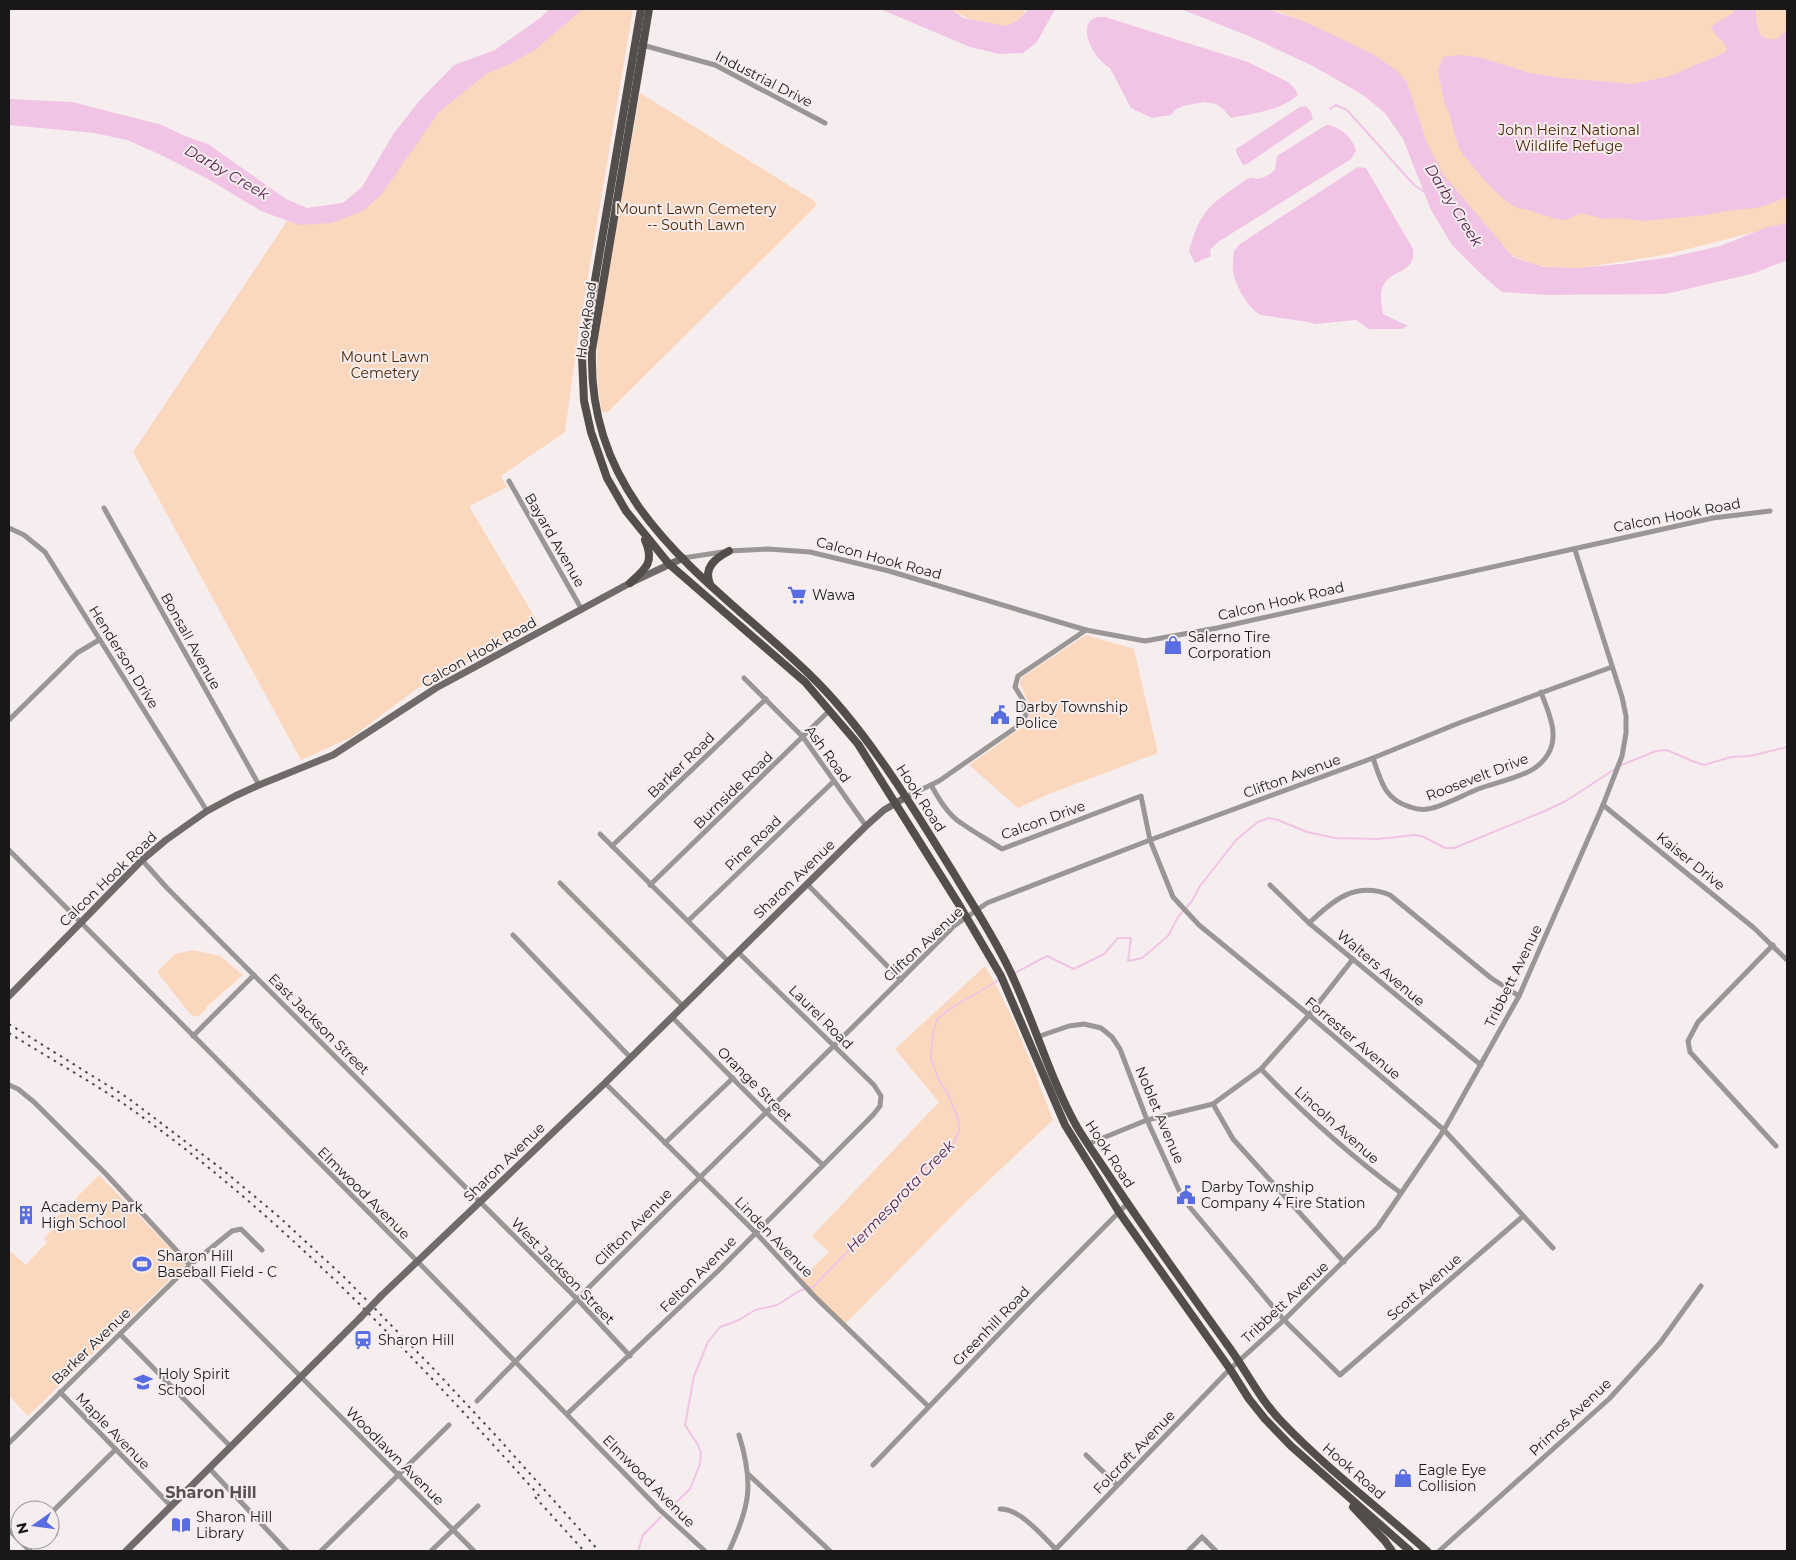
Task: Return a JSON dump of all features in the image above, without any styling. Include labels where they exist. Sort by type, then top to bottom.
[{"type":"main road","name":"Hook Road","points":[[641,9],[584,341],[582,370],[586,416],[595,446],[614,491],[636,525],[668,564],[805,682],[858,744],[1003,979],[1065,1125],[1119,1212],[1256,1409],[1274,1429],[1410,1551]]},
{"type":"main road","name":"Hook Road","points":[[650,9],[592,350],[592,376],[599,419],[617,472],[637,506],[658,532],[710,584],[790,656],[826,692],[877,754],[976,910],[1012,975],[1058,1089],[1088,1144],[1127,1204],[1239,1361],[1268,1406],[1320,1459],[1427,1551]]},
{"type":"main road","points":[[630,583],[646,569],[649,563],[648,548],[636,525]]},
{"type":"main road","points":[[710,584],[708,574],[710,566],[716,558],[728,551]]},
{"type":"main road","points":[[1345,1494],[1362,1518],[1385,1541],[1392,1551]]},
{"type":"street","name":"Industrial Drive","points":[[635,43],[715,65],[825,122]]},
{"type":"street","name":"Bayard Avenue","points":[[509,482],[582,610]]},
{"type":"street","name":"Bonsall Avenue","points":[[104,508],[259,785]]},
{"type":"street","name":"Calcon Hook Road","points":[[9,996],[142,860],[166,840],[207,811],[259,785],[333,755],[436,688],[630,583],[683,558],[728,551],[768,549],[816,553],[889,571],[1086,630],[1145,641],[1217,628],[1714,518],[1770,511]]},
{"type":"street","name":"Henderson Drive","points":[[9,528],[24,535],[45,552],[99,640],[152,720],[207,811]]},
{"type":"street","name":"Tribbett Avenue","points":[[1230,1369],[1284,1320],[1378,1227],[1444,1130],[1519,996],[1603,805],[1622,756],[1626,733],[1626,716],[1622,697],[1575,550]]},
{"type":"street","points":[[906,797],[931,785],[1018,726],[1026,715],[1023,700],[1015,687],[1018,676],[1086,630]]},
{"type":"street","points":[[9,720],[77,653],[99,640]]},
{"type":"street","name":"Clifton Avenue","points":[[477,1400],[954,926],[976,910],[987,903],[1150,840],[1374,758],[1459,723],[1612,667]]},
{"type":"street","name":"Ash Road","points":[[744,678],[803,737],[866,826]]},
{"type":"street","name":"Roosevelt Drive","points":[[1374,758],[1384,789],[1397,801],[1417,809],[1430,809],[1477,789],[1525,773],[1541,763],[1548,755],[1552,746],[1554,734],[1552,721],[1541,692]]},
{"type":"street","name":"Barker Road","points":[[612,846],[766,699]]},
{"type":"street","name":"Burnside Road","points":[[650,885],[830,710]]},
{"type":"street","name":"Pine Road","points":[[688,921],[834,781]]},
{"type":"street","name":"Calcon Drive","points":[[931,785],[942,804],[959,823],[1002,849],[1141,796],[1150,840]]},
{"type":"street","name":"Sharon Avenue","points":[[126,1551],[416,1261],[605,1083],[630,1056],[866,826],[906,797]]},
{"type":"street","name":"Kaiser Drive","points":[[1603,805],[1764,936],[1787,960]]},
{"type":"street","points":[[600,834],[728,961]]},
{"type":"street","name":"Forrester Avenue","points":[[1150,840],[1173,897],[1199,925],[1309,1015],[1444,1130],[1553,1248]]},
{"type":"street","name":"Elmwood Avenue","points":[[9,850],[660,1510],[705,1551]]},
{"type":"street","name":"East Jackson Street","points":[[142,860],[167,888],[480,1202]]},
{"type":"street","points":[[560,883],[683,1006]]},
{"type":"street","points":[[807,884],[900,980]]},
{"type":"street","name":"Walters Avenue","points":[[1270,885],[1310,923],[1481,1065]]},
{"type":"street","points":[[1310,923],[1328,906],[1347,894],[1368,890],[1379,891],[1390,895],[1490,978],[1519,996]]},
{"type":"street","points":[[514,935],[630,1056]]},
{"type":"street","points":[[1773,946],[1698,1022],[1688,1041],[1690,1052],[1776,1146]]},
{"type":"street","name":"Laurel Road","points":[[738,952],[879,1092],[881,1102]]},
{"type":"street","points":[[1088,1144],[1147,1120],[1212,1104],[1261,1069],[1309,1015],[1353,959]]},
{"type":"street","points":[[193,1036],[254,975]]},
{"type":"street","name":"Orange Street","points":[[672,1017],[767,1113],[823,1165]]},
{"type":"street","name":"Noblet Avenue","points":[[1037,1038],[1076,1024],[1096,1026],[1107,1032],[1117,1042],[1147,1120],[1183,1199],[1284,1320],[1340,1375]]},
{"type":"street","name":"Lincoln Avenue","points":[[1261,1069],[1375,1174],[1401,1193]]},
{"type":"street","points":[[665,1143],[733,1078]]},
{"type":"street","name":"Linden Avenue","points":[[605,1083],[756,1233],[815,1296],[928,1406]]},
{"type":"street","name":"Woodlawn Avenue","points":[[9,1085],[18,1089],[34,1102],[105,1173],[190,1266],[474,1551]]},
{"type":"street","name":"Felton Avenue","points":[[567,1414],[718,1271],[873,1115],[881,1102]]},
{"type":"street","points":[[1212,1104],[1233,1139],[1344,1262]]},
{"type":"street","name":"West Jackson Street","points":[[480,1202],[577,1299],[630,1356]]},
{"type":"street","name":"Greenhill Road","points":[[872,1465],[1127,1204]]},
{"type":"street","name":"Scott Avenue","points":[[1340,1375],[1522,1216]]},
{"type":"street","name":"Barker Avenue","points":[[9,1443],[190,1266],[232,1231],[241,1229],[262,1250]]},
{"type":"street","name":"Primos Avenue","points":[[1439,1551],[1609,1399],[1660,1343],[1701,1286]]},
{"type":"street","points":[[120,1334],[231,1447]]},
{"type":"street","name":"Folcroft Avenue","points":[[1055,1550],[1230,1369]]},
{"type":"street","name":"Maple Avenue","points":[[60,1392],[171,1506]]},
{"type":"street","points":[[321,1551],[449,1425]]},
{"type":"street","points":[[729,1551],[742,1524],[749,1488],[748,1474],[739,1435]]},
{"type":"street","points":[[60,1504],[115,1450]]},
{"type":"street","points":[[1086,1455],[1117,1485]]},
{"type":"street","points":[[209,1468],[288,1551]]},
{"type":"street","points":[[748,1474],[830,1551]]},
{"type":"street","points":[[431,1551],[478,1506]]},
{"type":"street","points":[[1000,1509],[1012,1510],[1055,1550]]},
{"type":"street","points":[[1188,1551],[1202,1537],[1216,1551]]},
{"type":"green space","name":"Mount Lawn Cemetery","points":[[571,9],[633,9],[579,330],[565,432],[501,476],[507,487],[469,506],[540,626],[421,686],[352,737],[301,760],[133,452],[293,212],[354,206],[410,129]]},
{"type":"green space","points":[[950,9],[1026,9],[1010,29],[974,22]]},
{"type":"green space","name":"John Heinz National Wildlife Refuge","points":[[1264,9],[1787,9],[1787,224],[1664,255],[1568,270],[1535,265],[1503,252],[1470,224],[1426,148],[1305,23],[1280,12]]},
{"type":"green space","name":"Mount Lawn Cemetery -- South Lawn","points":[[640,93],[813,200],[817,205],[608,412],[602,412],[597,374],[598,337]]},
{"type":"green space","points":[[1086,635],[1134,649],[1158,753],[1049,794],[1018,808],[969,765],[1027,724],[1029,708],[1020,684],[1021,678]]},
{"type":"green space","points":[[193,950],[220,956],[243,975],[206,1007],[198,1017],[191,1015],[157,972],[175,954]]},
{"type":"green space","points":[[985,966],[1014,1022],[1053,1120],[967,1201],[844,1325],[800,1280],[829,1252],[812,1236],[939,1102],[895,1049]]},
{"type":"green space","points":[[99,1175],[186,1264],[28,1416],[9,1396],[9,1250],[26,1265],[47,1242],[44,1238],[60,1222],[56,1218]]},
{"type":"water","name":"Darby Creek","points":[[550,9],[583,9],[536,49],[514,62],[486,74],[439,112],[381,195],[363,211],[331,223],[299,225],[261,211],[208,179],[127,140],[94,133],[9,125],[9,99],[72,102],[162,125],[208,144],[286,199],[307,208],[343,203],[362,187],[394,133],[420,100],[454,65],[495,50]]},
{"type":"water","points":[[880,9],[951,9],[963,18],[1006,26],[1018,20],[1029,9],[1055,9],[1037,42],[1023,53],[999,54],[970,47]]},
{"type":"water","name":"Darby Creek","points":[[1181,9],[1268,9],[1303,21],[1371,53],[1396,70],[1407,82],[1427,143],[1443,174],[1513,257],[1543,267],[1578,268],[1621,264],[1672,257],[1720,246],[1768,227],[1787,223],[1787,260],[1755,273],[1666,294],[1545,295],[1502,292],[1452,245],[1431,210],[1403,139],[1385,113],[1363,95],[1313,66],[1251,37]]},
{"type":"water","points":[[1735,9],[1756,9],[1757,27],[1766,39],[1779,38],[1787,30],[1787,197],[1764,206],[1706,215],[1642,221],[1618,218],[1603,219],[1581,213],[1566,220],[1556,219],[1518,208],[1510,203],[1484,179],[1463,155],[1458,146],[1444,102],[1438,71],[1443,57],[1460,55],[1478,57],[1530,73],[1561,78],[1633,84],[1670,76],[1724,53],[1727,48],[1714,33],[1711,26],[1733,13]]},
{"type":"water","points":[[1105,17],[1248,62],[1288,82],[1298,95],[1275,108],[1231,118],[1216,104],[1204,102],[1183,106],[1175,110],[1171,115],[1152,118],[1131,108],[1110,68],[1100,60],[1091,47],[1087,32],[1088,26],[1092,19]]},
{"type":"water","points":[[1306,106],[1311,112],[1313,119],[1243,165],[1236,149],[1300,107]]},
{"type":"water","points":[[1326,125],[1335,127],[1345,133],[1352,141],[1356,151],[1351,159],[1218,242],[1210,250],[1211,256],[1195,263],[1189,251],[1199,222],[1209,208],[1246,180],[1265,177],[1275,170],[1277,156]]},
{"type":"water","points":[[1358,167],[1366,168],[1413,249],[1411,263],[1387,280],[1381,293],[1383,314],[1408,326],[1402,329],[1369,329],[1356,320],[1315,324],[1261,315],[1256,312],[1244,298],[1234,276],[1234,251],[1252,236]]},
{"type":"waterway","points":[[1330,109],[1336,105],[1347,110],[1414,185],[1426,193]]},
{"type":"waterway","name":"Hermesprota Creek","points":[[1619,766],[1656,751],[1667,750],[1704,765],[1731,757],[1750,756],[1787,747]]},
{"type":"waterway","name":"Hermesprota Creek","points":[[1013,974],[1047,956],[1074,969],[1104,954],[1118,938],[1131,938],[1128,961],[1142,958],[1168,936],[1178,917],[1192,901],[1200,886],[1236,840],[1258,822],[1269,818],[1307,832],[1335,838],[1378,839],[1415,835],[1424,837],[1445,848],[1454,848],[1566,801],[1615,769]]},
{"type":"waterway","name":"Hermesprota Creek","points":[[669,1509],[690,1489],[700,1464],[701,1453],[698,1445],[685,1425],[694,1376],[708,1342],[720,1327],[739,1320],[755,1310],[777,1305],[801,1290],[813,1287],[869,1230],[923,1170],[953,1145],[959,1131],[957,1116],[931,1059],[932,1038],[937,1019],[951,1008],[999,980]]},
{"type":"waterway","name":"Hermesprota Creek","points":[[638,1551],[643,1535],[661,1517]]},
{"type":"railway","points":[[9,1024],[128,1098],[223,1170],[278,1216],[344,1277],[430,1365],[599,1551]]},
{"type":"railway","points":[[9,1033],[124,1104],[197,1158],[263,1214],[387,1332],[542,1499]]},
{"type":"railway","points":[[535,1497],[584,1551]]},
{"type":"place","name":"Wawa","points":[[797,595]]},
{"type":"place","name":"Salerno Tire Corporation","points":[[1173,645]]},
{"type":"place","name":"Darby Township Police","points":[[1000,715]]},
{"type":"place","name":"Darby Township Company 4 Fire Station","points":[[1186,1195]]},
{"type":"place","name":"Academy Park High School","points":[[26,1215]]},
{"type":"place","name":"Sharon Hill Baseball Field - C","points":[[142,1264]]},
{"type":"place","name":"Sharon Hill","points":[[363,1340]]},
{"type":"place","name":"Holy Spirit School","points":[[143,1382]]},
{"type":"place","name":"Eagle Eye Collision","points":[[1403,1478]]},
{"type":"place","name":"Sharon Hill Library","points":[[181,1525]]},
{"type":"district","name":"Sharon Hill","points":[[211,1492]]}]
